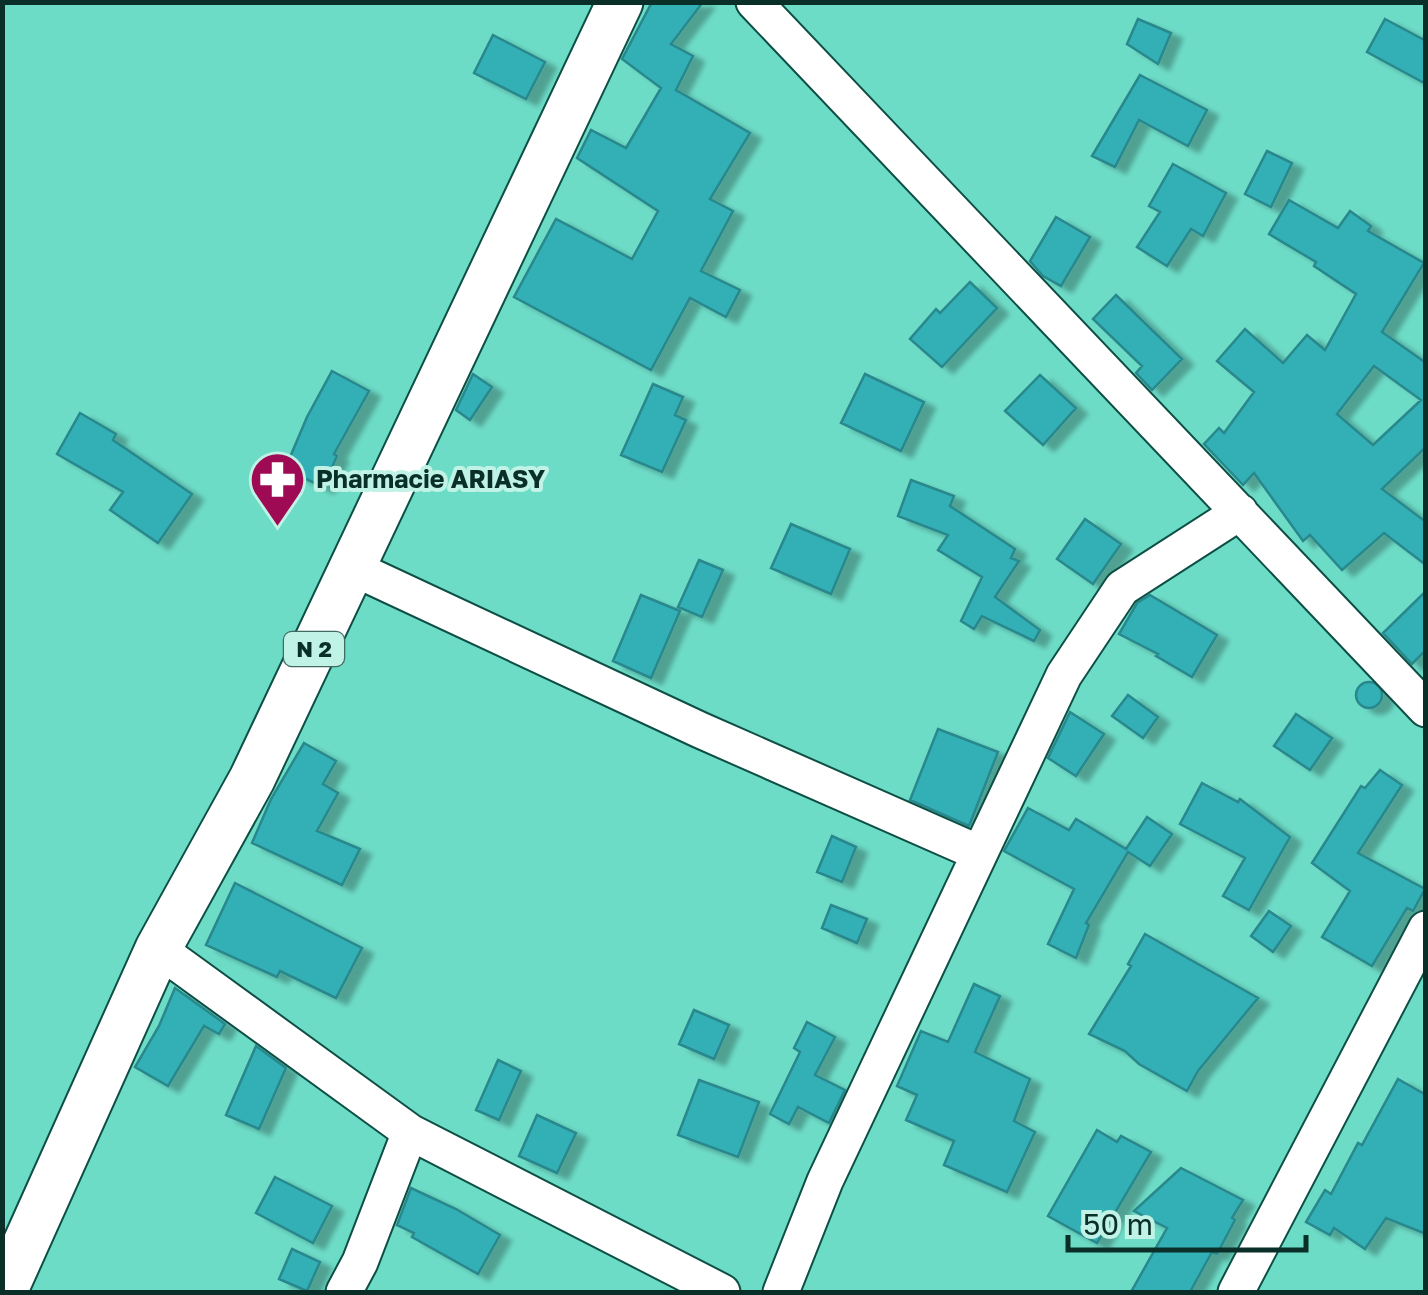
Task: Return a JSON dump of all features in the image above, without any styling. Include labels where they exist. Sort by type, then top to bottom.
[{"type":"main road","name":"N 2","points":[[4,1292],[158,950],[252,780],[620,2]]},
{"type":"street","points":[[754,2],[1426,708]]},
{"type":"street","points":[[781,1292],[825,1181],[1064,675],[1122,588],[1240,512]]},
{"type":"street","points":[[353,568],[700,730],[979,852]]},
{"type":"street","points":[[1236,1292],[1426,929]]},
{"type":"street","points":[[158,950],[410,1132],[722,1292]]},
{"type":"street","points":[[344,1292],[360,1262],[410,1132]]},
{"type":"building","points":[[652,2],[703,2],[671,44],[693,56],[676,90],[750,133],[710,199],[733,211],[701,271],[740,290],[726,317],[690,298],[651,370],[514,297],[556,219],[632,259],[658,211],[577,158],[591,130],[626,148],[661,88],[622,59]]},
{"type":"building","points":[[1138,19],[1171,33],[1158,64],[1127,44]]},
{"type":"building","points":[[1385,19],[1426,41],[1426,84],[1367,52]]},
{"type":"building","points":[[493,35],[545,62],[526,99],[474,73]]},
{"type":"building","points":[[1140,75],[1207,110],[1188,146],[1139,120],[1115,167],[1092,156]]},
{"type":"building","points":[[1267,151],[1292,163],[1271,207],[1245,194]]},
{"type":"building","points":[[1173,164],[1226,193],[1203,236],[1191,229],[1167,266],[1137,247],[1160,212],[1149,206]]},
{"type":"building","points":[[1289,200],[1338,228],[1350,211],[1371,226],[1368,231],[1424,263],[1382,332],[1426,363],[1425,448],[1382,489],[1426,522],[1426,565],[1384,533],[1342,570],[1310,535],[1303,541],[1254,473],[1243,485],[1204,444],[1219,428],[1224,433],[1254,392],[1217,361],[1245,329],[1283,363],[1307,335],[1325,350],[1356,294],[1314,266],[1316,262],[1269,234]],"holes":[[[1374,366],[1421,400],[1373,445],[1337,414]]]},
{"type":"building","points":[[1056,217],[1090,237],[1061,286],[1043,276],[1030,261]]},
{"type":"building","points":[[970,282],[997,308],[942,367],[910,339],[936,309],[940,313]]},
{"type":"building","points":[[1116,295],[1182,359],[1152,390],[1136,373],[1142,366],[1093,319]]},
{"type":"building","points":[[332,371],[369,391],[334,454],[337,456],[323,487],[285,469]]},
{"type":"building","points":[[473,374],[492,387],[470,420],[456,410]]},
{"type":"building","points":[[865,374],[924,402],[901,451],[841,423]]},
{"type":"building","points":[[1040,375],[1076,408],[1043,445],[1005,411]]},
{"type":"building","points":[[653,384],[683,397],[675,415],[686,420],[662,472],[621,455]]},
{"type":"building","points":[[80,413],[116,434],[113,440],[192,494],[158,543],[110,510],[123,492],[57,454]]},
{"type":"building","points":[[911,480],[954,496],[950,506],[1015,549],[1011,558],[1019,561],[995,597],[1040,630],[1034,641],[982,616],[974,629],[961,621],[982,577],[938,550],[948,535],[898,516]]},
{"type":"building","points":[[1085,519],[1121,544],[1093,584],[1057,559]]},
{"type":"building","points":[[791,524],[850,549],[831,594],[771,568]]},
{"type":"building","points":[[699,560],[723,570],[702,617],[678,607]]},
{"type":"building","points":[[1426,591],[1426,650],[1412,664],[1383,633]]},
{"type":"building","points":[[641,595],[680,611],[651,678],[613,661]]},
{"type":"building","points":[[1150,595],[1217,635],[1192,677],[1119,634],[1137,603]]},
{"type":"building","points":[[1369,682],[1378,686],[1382,695],[1378,704],[1369,708],[1360,704],[1356,695],[1360,686]]},
{"type":"building","points":[[1128,695],[1158,717],[1143,738],[1112,716]]},
{"type":"building","points":[[1070,712],[1104,734],[1076,776],[1048,758]]},
{"type":"building","points":[[1296,714],[1332,738],[1310,770],[1274,746]]},
{"type":"building","points":[[938,729],[998,752],[969,826],[910,800]]},
{"type":"building","points":[[304,743],[336,761],[323,784],[338,793],[317,831],[360,849],[342,885],[252,843],[271,799]]},
{"type":"building","points":[[1380,770],[1402,785],[1358,853],[1425,889],[1413,911],[1407,908],[1372,966],[1322,937],[1350,891],[1312,863],[1361,786],[1365,788]]},
{"type":"building","points":[[1202,783],[1238,802],[1240,799],[1290,837],[1249,910],[1223,896],[1245,858],[1180,824]]},
{"type":"building","points":[[1028,808],[1069,830],[1076,819],[1126,849],[1147,817],[1172,834],[1150,866],[1128,852],[1086,923],[1089,925],[1076,958],[1048,944],[1074,889],[1004,851]]},
{"type":"building","points":[[832,836],[856,847],[842,882],[817,872]]},
{"type":"building","points":[[235,883],[362,948],[336,998],[280,971],[277,977],[206,945]]},
{"type":"building","points":[[831,905],[867,919],[857,943],[822,928]]},
{"type":"building","points":[[1269,911],[1291,926],[1273,952],[1251,936]]},
{"type":"building","points":[[1145,934],[1258,998],[1198,1071],[1187,1091],[1139,1064],[1125,1051],[1089,1034],[1131,966],[1128,964]]},
{"type":"building","points":[[974,984],[1000,996],[975,1052],[1030,1079],[1014,1121],[1035,1132],[1007,1192],[944,1165],[954,1141],[906,1120],[917,1095],[897,1086],[921,1031],[948,1042]]},
{"type":"building","points":[[175,988],[225,1024],[219,1034],[204,1026],[168,1086],[135,1067]]},
{"type":"building","points":[[694,1010],[729,1025],[714,1059],[679,1044]]},
{"type":"building","points":[[807,1022],[835,1037],[815,1075],[845,1090],[829,1123],[798,1107],[789,1124],[770,1114],[800,1052],[794,1048]]},
{"type":"building","points":[[256,1046],[286,1068],[259,1129],[226,1115]]},
{"type":"building","points":[[498,1060],[521,1071],[499,1120],[476,1110]]},
{"type":"building","points":[[1398,1079],[1426,1095],[1426,1234],[1386,1218],[1365,1249],[1334,1228],[1330,1235],[1306,1222],[1325,1190],[1331,1194]]},
{"type":"building","points":[[699,1080],[759,1102],[738,1157],[678,1135]]},
{"type":"building","points":[[537,1115],[576,1133],[557,1173],[519,1156]]},
{"type":"building","points":[[1097,1130],[1117,1142],[1121,1136],[1151,1152],[1097,1243],[1048,1216]]},
{"type":"building","points":[[1181,1168],[1243,1200],[1232,1218],[1235,1220],[1190,1292],[1131,1292],[1167,1228],[1134,1211]]},
{"type":"building","points":[[275,1177],[332,1206],[313,1243],[256,1213]]},
{"type":"building","points":[[411,1188],[500,1235],[478,1274],[397,1225]]},
{"type":"building","points":[[292,1249],[320,1262],[307,1291],[279,1279]]},
{"type":"place","name":"Pharmacie ARIASY","points":[[277,528]]}]
